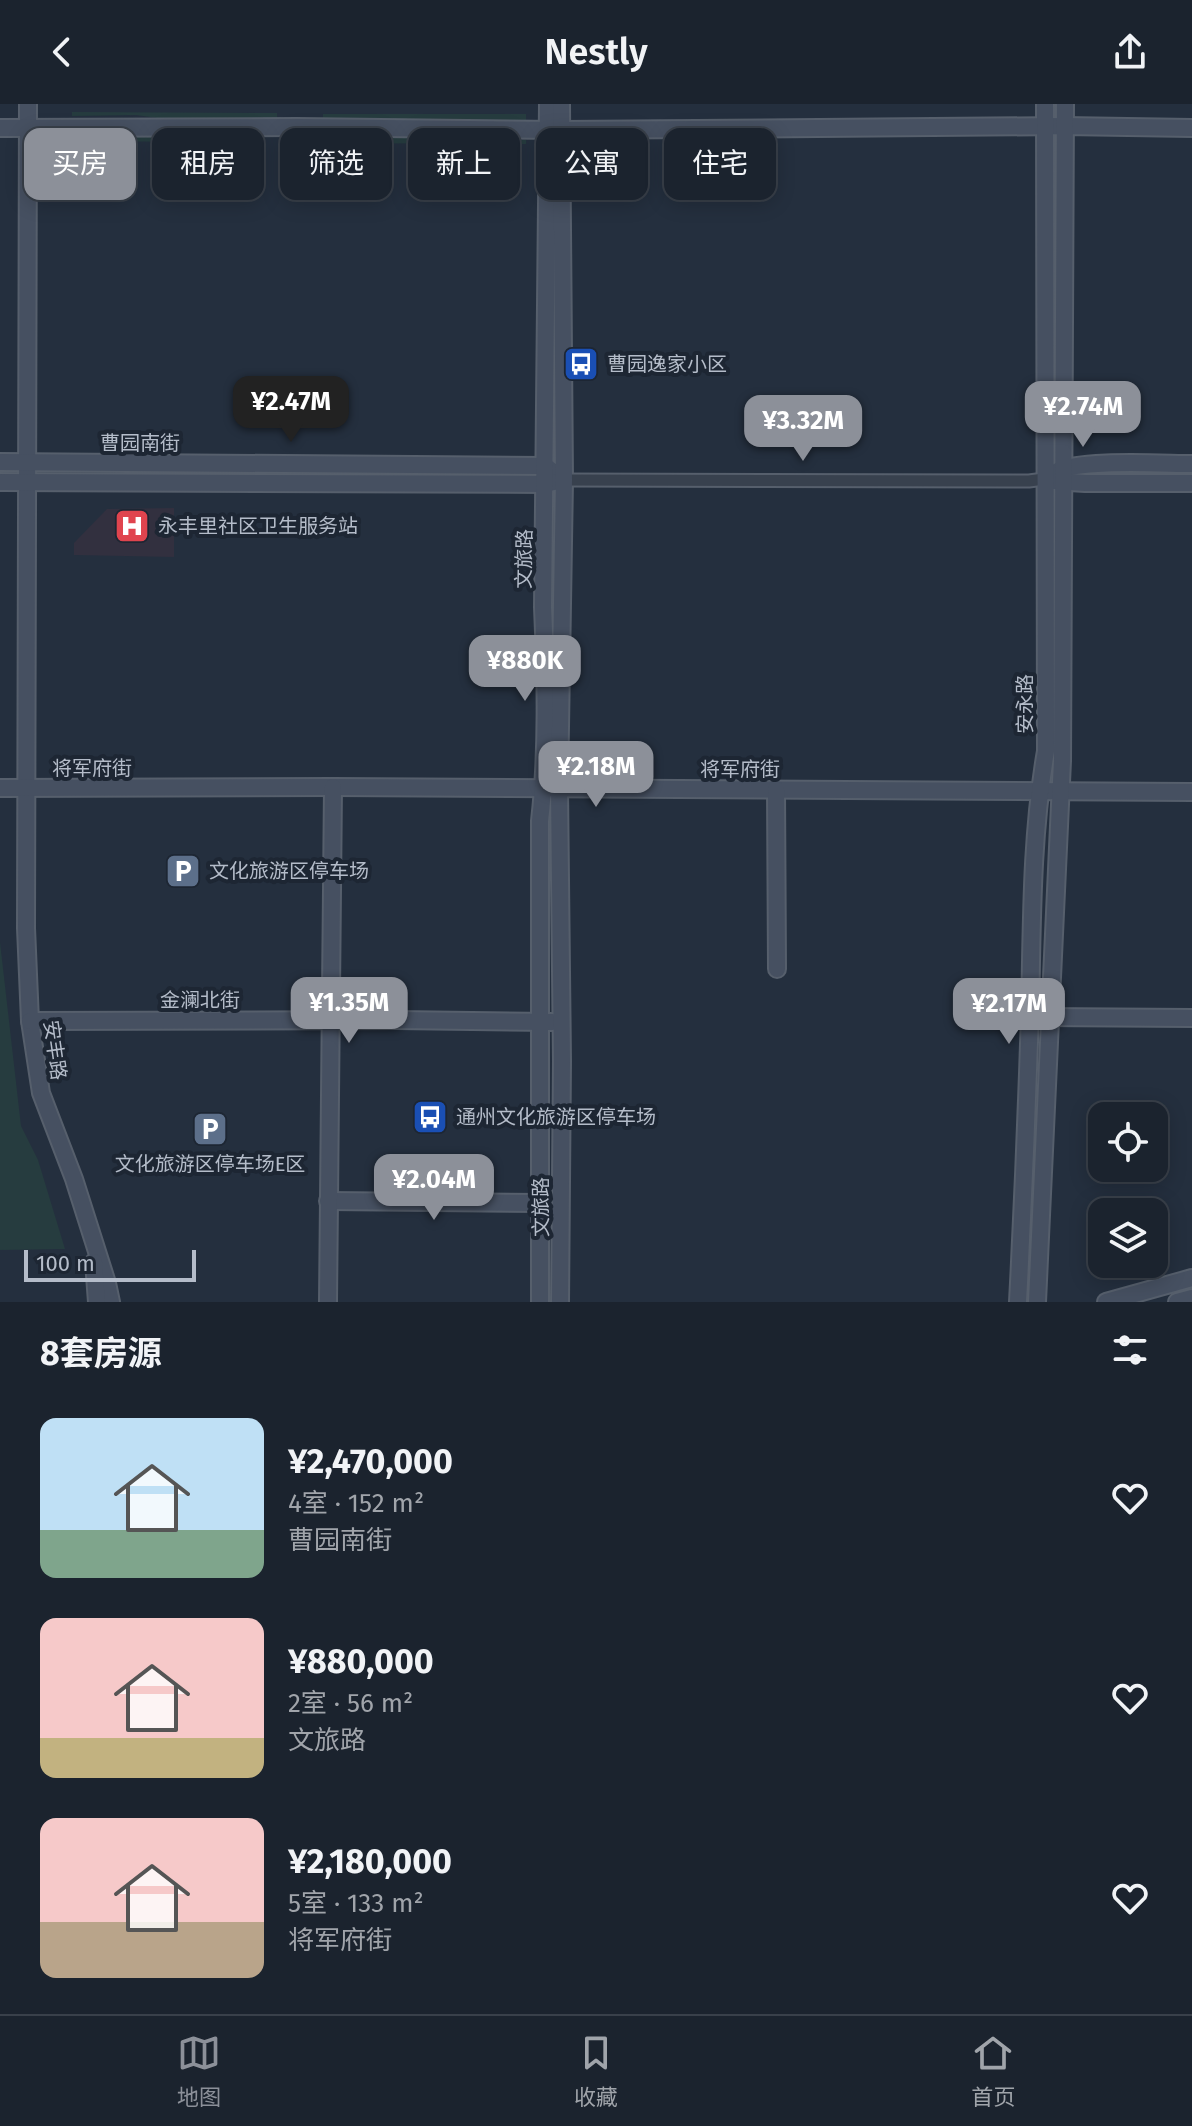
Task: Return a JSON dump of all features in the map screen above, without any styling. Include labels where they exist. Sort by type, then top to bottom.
[{"type":"main road","name":"安丰路","points":[[28,104],[29,128]]},
{"type":"main road","name":"文旅路","points":[[548,104],[554,128]]},
{"type":"main road","name":"文旅路","points":[[555,128],[561,104]]},
{"type":"main road","name":"安永路","points":[[1018,1302],[1032,919],[1039,792],[1046,751],[1045,104]]},
{"type":"main road","name":"安永路","points":[[1037,1302],[1062,761],[1065,104]]},
{"type":"main road","points":[[0,128],[24,129]]},
{"type":"main road","points":[[136,128],[536,130]]},
{"type":"main road","points":[[648,129],[1192,128]]},
{"type":"main road","name":"安丰路","points":[[29,200],[26,928],[30,1021],[41,1093],[74,1179],[111,1302]]},
{"type":"main road","name":"文旅路","points":[[552,200],[545,484],[561,1022],[560,1302]]},
{"type":"main road","name":"文旅路","points":[[540,1302],[540,821],[552,789],[564,480],[556,200]]},
{"type":"main road","name":"曹园南街","points":[[0,462],[545,466]]},
{"type":"main road","name":"曹园南街","points":[[1044,479],[1092,464],[1192,464]]},
{"type":"main road","points":[[545,466],[564,480]]},
{"type":"main road","name":"曹园南街","points":[[1063,475],[1192,483]]},
{"type":"main road","name":"曹园南街","points":[[0,482],[545,484],[564,480]]},
{"type":"main road","points":[[328,1302],[333,787]]},
{"type":"main road","name":"将军府街","points":[[0,788],[1192,792]]},
{"type":"main road","points":[[776,789],[777,969]]},
{"type":"main road","points":[[1030,1017],[1192,1018]]},
{"type":"main road","name":"金澜北街","points":[[30,1021],[561,1022]]},
{"type":"main road","name":"安丰路","points":[[74,1179],[93,1249],[97,1302]]},
{"type":"main road","points":[[328,1201],[540,1203]]},
{"type":"main road","points":[[1106,1302],[1192,1278]]},
{"type":"main road","points":[[1177,1302],[1192,1298]]},
{"type":"street","name":"曹园南街","points":[[564,480],[1044,479]]},
{"type":"shaded area","name":"永丰里社区卫生服务站","points":[[174,508],[174,557],[74,555],[74,543],[107,509]]},
{"type":"green space","points":[[72,112],[277,113],[277,121],[178,121],[136,115],[72,116]]},
{"type":"green space","points":[[323,114],[526,114],[526,121],[323,120]]},
{"type":"green space","points":[[136,136],[152,137],[152,142],[136,142]]},
{"type":"green space","points":[[392,137],[408,137],[408,143],[392,143]]},
{"type":"green space","points":[[0,942],[21,1126],[38,1160],[65,1249],[0,1250]]},
{"type":"place","name":"曹园逸家小区","points":[[581,364]]},
{"type":"place","name":"永丰里社区卫生服务站","points":[[132,526]]},
{"type":"place","name":"文化旅游区停车场","points":[[183,871]]},
{"type":"place","name":"通州文化旅游区停车场","points":[[430,1117]]},
{"type":"place","name":"文化旅游区停车场E区","points":[[210,1129]]}]
